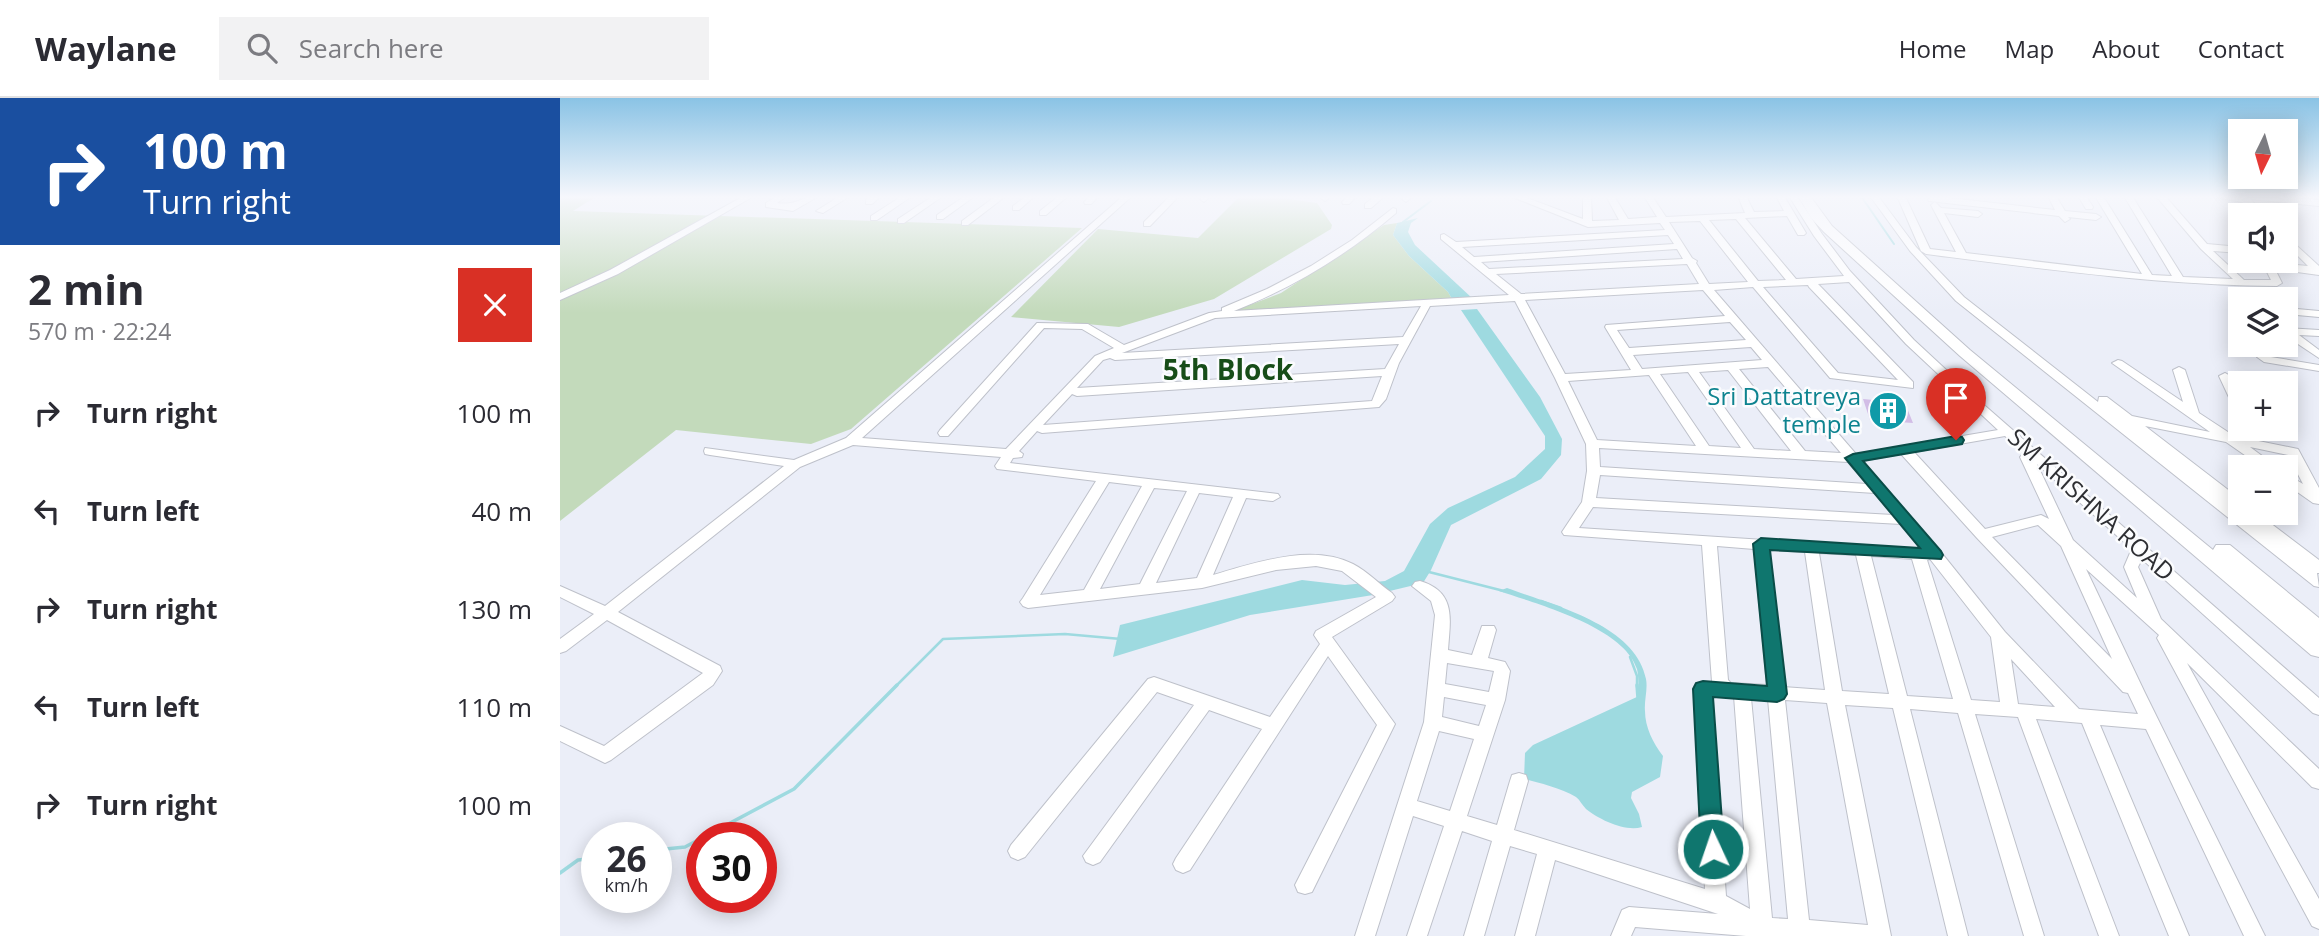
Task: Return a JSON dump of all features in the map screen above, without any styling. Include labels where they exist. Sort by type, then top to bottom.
[{"type":"highway","name":"SM KRISHNA ROAD","points":[[1836,235],[1904,290]]},
{"type":"highway","name":"SM KRISHNA ROAD","points":[[1846,235],[1997,372],[2319,649]]},
{"type":"highway","name":"SM KRISHNA ROAD","points":[[1997,372],[2319,630]]},
{"type":"street","points":[[560,297],[614,272],[680,235]]},
{"type":"street","points":[[560,647],[795,464],[855,437],[1084,235]]},
{"type":"street","points":[[1014,454],[1099,358],[1212,317],[1286,285],[1365,235]]},
{"type":"street","points":[[1594,235],[1448,241],[1520,300],[1561,377],[1591,443],[1594,471],[1589,502],[1569,531],[1926,555]]},
{"type":"street","points":[[1673,235],[1708,289],[1905,520],[1926,555],[1999,636],[2081,715],[2179,936]]},
{"type":"street","points":[[1716,235],[1756,286],[1834,376],[1909,385],[1813,285]]},
{"type":"street","points":[[1755,235],[1793,282]]},
{"type":"street","name":"SM KRISHNA ROAD","points":[[1817,235],[1851,281],[1967,395],[2319,708]]},
{"type":"street","points":[[1904,235],[1960,299],[2319,582]]},
{"type":"street","points":[[1919,235],[1926,251],[2151,282]]},
{"type":"street","points":[[1952,235],[1964,256]]},
{"type":"street","points":[[2123,235],[2151,282]]},
{"type":"street","points":[[2152,235],[2179,279]]},
{"type":"street","points":[[2194,235],[2242,283]]},
{"type":"street","points":[[1471,260],[1681,246]]},
{"type":"street","points":[[2204,247],[2228,249]]},
{"type":"street","points":[[2298,252],[2318,271]]},
{"type":"street","points":[[2298,256],[2302,256]]},
{"type":"street","points":[[1923,259],[2151,282],[2179,279],[2277,283],[2270,268],[2274,266],[2318,271]]},
{"type":"street","points":[[1485,272],[1692,261]]},
{"type":"street","points":[[1756,286],[1851,281]]},
{"type":"street","points":[[1212,317],[1851,281]]},
{"type":"street","points":[[1212,317],[1520,300]]},
{"type":"street","points":[[1042,429],[1368,405],[1380,398],[1390,372],[1426,307]]},
{"type":"street","points":[[2298,312],[2319,314]]},
{"type":"street","points":[[1705,450],[1646,372],[1626,352],[1610,327],[1734,319]]},
{"type":"street","points":[[944,433],[1041,325],[1084,326],[1118,353]]},
{"type":"street","points":[[2319,333],[2286,331],[2319,355]]},
{"type":"street","points":[[1014,454],[1042,429],[1103,363],[1118,353],[1407,340]]},
{"type":"street","points":[[1626,352],[1755,343]]},
{"type":"street","points":[[2045,356],[2228,497]]},
{"type":"street","points":[[2264,357],[2268,360],[2319,368]]},
{"type":"street","points":[[1561,377],[1772,363]]},
{"type":"street","points":[[2118,363],[2252,455]]},
{"type":"street","points":[[1732,367],[1801,455]]},
{"type":"street","points":[[1692,370],[1750,452]]},
{"type":"street","points":[[2179,370],[2194,416]]},
{"type":"street","points":[[1077,391],[1390,372]]},
{"type":"street","points":[[2225,376],[2228,382]]},
{"type":"street","points":[[2127,419],[2293,452],[2319,500]]},
{"type":"street","points":[[1591,443],[1853,458],[2009,432]]},
{"type":"street","points":[[855,437],[1014,454],[1105,478],[1273,497]]},
{"type":"street","points":[[1904,449],[1982,535],[2137,695]]},
{"type":"street","points":[[710,451],[795,464]]},
{"type":"street","points":[[2032,453],[2027,457],[2137,695],[2255,936]]},
{"type":"street","points":[[1594,471],[1878,489]]},
{"type":"street","points":[[1105,478],[1027,602],[1202,583],[1274,564],[1326,562],[1346,566],[1387,597],[1322,635],[1386,724],[1305,885]]},
{"type":"street","points":[[1089,595],[1150,483]]},
{"type":"street","points":[[2298,486],[2319,500]]},
{"type":"street","points":[[1145,589],[1195,488]]},
{"type":"street","points":[[1202,583],[1242,493]]},
{"type":"street","points":[[1589,502],[1905,520]]},
{"type":"street","points":[[1982,535],[2041,520],[2158,625],[2319,781]]},
{"type":"street","points":[[2263,525],[2319,568]]},
{"type":"street","points":[[1709,541],[1720,682],[1734,690]]},
{"type":"street","points":[[1761,544],[1800,929]]},
{"type":"street","points":[[1621,936],[1629,917],[1766,933],[1800,929],[1880,936],[1835,698],[1811,547]]},
{"type":"street","points":[[1862,550],[1958,936]]},
{"type":"street","points":[[1926,555],[1964,706],[2034,936]]},
{"type":"street","points":[[2147,555],[2135,557],[2131,568],[2158,625],[2319,919]]},
{"type":"street","points":[[1365,936],[1433,722],[1443,615],[1441,600],[1433,592],[1420,586]]},
{"type":"street","points":[[560,591],[607,613],[714,671],[707,680],[605,755],[560,733]]},
{"type":"street","points":[[1478,662],[1488,630]]},
{"type":"street","points":[[1999,636],[2017,710],[2109,936]]},
{"type":"street","points":[[1182,864],[1328,644]]},
{"type":"street","points":[[1417,936],[1496,700],[1502,671],[1499,666],[1439,655]]},
{"type":"street","points":[[1018,851],[1154,684],[1274,726]]},
{"type":"street","points":[[1438,689],[1496,700]]},
{"type":"street","points":[[1716,902],[1703,689],[1964,706],[2152,722]]},
{"type":"street","points":[[1734,690],[1766,933]]},
{"type":"street","points":[[1093,856],[1206,702]]},
{"type":"street","points":[[1433,722],[1484,734]]},
{"type":"street","points":[[1474,936],[1519,781]]},
{"type":"street","points":[[1406,806],[1457,819],[1716,902],[1766,933]]},
{"type":"street","points":[[1525,936],[1548,849]]},
{"type":"street","points":[[2293,868],[2319,896]]},
{"type":"green space","points":[[560,235],[1074,235],[851,429],[811,444],[676,430],[560,521]]},
{"type":"green space","points":[[1092,235],[1198,238],[1201,235],[1321,235],[1214,299],[1119,327],[1011,317]]},
{"type":"green space","points":[[1369,235],[1393,235],[1409,256],[1448,292],[1452,299],[1234,311],[1281,293]]},
{"type":"water","points":[[1393,235],[1410,235],[1415,245],[1472,298],[1452,299],[1448,292],[1409,256]]},
{"type":"water","points":[[1477,309],[1540,397],[1562,439],[1561,455],[1541,479],[1451,525],[1423,583],[1373,595],[1250,615],[1113,657],[1120,625],[1302,580],[1345,585],[1385,581],[1404,571],[1430,524],[1448,508],[1515,477],[1545,449],[1545,436],[1461,310]]},
{"type":"water","points":[[1507,588],[1590,620],[1627,644],[1639,660],[1646,679],[1646,723],[1663,756],[1660,777],[1632,792],[1631,798],[1642,827],[1628,828],[1605,821],[1586,809],[1570,794],[1524,779],[1525,753],[1533,745],[1639,696],[1638,675],[1629,654],[1598,629],[1556,610],[1499,591]]},
{"type":"building","name":"Sri Dattatreya temple","points":[[1863,399],[1905,403],[1913,423],[1870,420]]},
{"type":"waterway","points":[[1888,235],[1894,244]]},
{"type":"waterway","points":[[1429,572],[1504,591]]},
{"type":"waterway","points":[[1541,601],[1561,608]]},
{"type":"waterway","points":[[1583,618],[1602,628]]},
{"type":"waterway","points":[[897,685],[943,639],[1065,634],[1121,639]]},
{"type":"waterway","points":[[1630,657],[1637,676],[1637,685]]},
{"type":"waterway","points":[[672,848],[685,847],[794,789],[897,685]]},
{"type":"waterway","points":[[1637,685],[1638,698]]},
{"type":"waterway","points":[[560,873],[581,860]]},
{"type":"place","name":"Sri Dattatreya temple","points":[[1888,411]]},
{"type":"district","name":"5th Block","points":[[1228,370]]},
{"type":"route","points":[[1713,849],[1703,689],[1777,694],[1761,544],[1935,555],[1853,458],[1956,440]]}]
